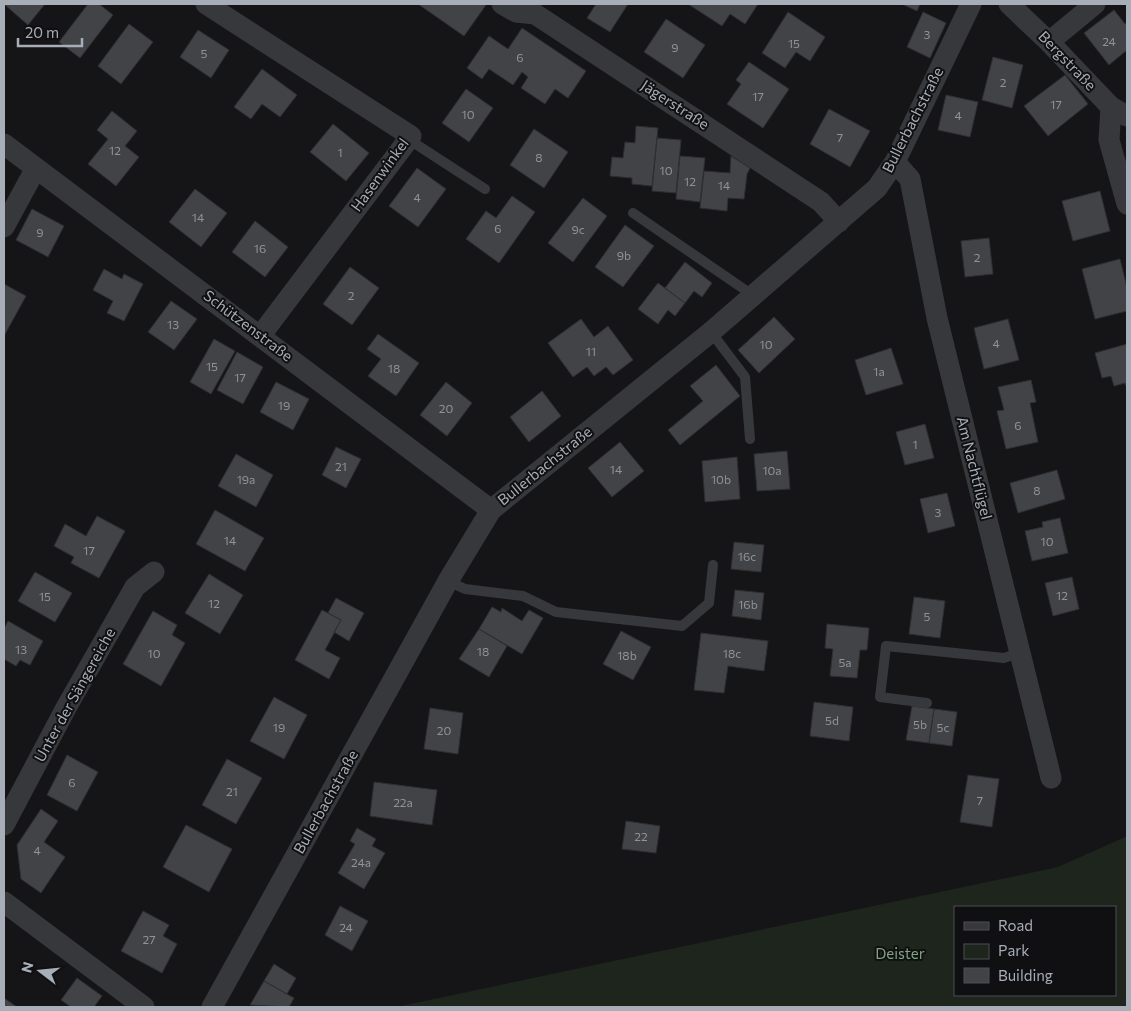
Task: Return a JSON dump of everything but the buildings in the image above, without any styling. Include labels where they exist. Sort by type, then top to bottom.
[{"type":"street","name":"Hasenwinkel","points":[[206,4],[411,136],[260,335]]},
{"type":"street","name":"Jägerstraße","points":[[502,4],[516,12],[537,9],[821,202],[839,222]]},
{"type":"street","name":"Bullerbachstraße","points":[[212,1007],[448,581],[491,510],[533,474],[711,332],[877,188],[895,162],[971,4]]},
{"type":"street","name":"Bergstraße","points":[[1009,4],[1119,111]]},
{"type":"street","points":[[1049,42],[1095,4]]},
{"type":"street","points":[[1119,111],[1109,140],[1127,204]]},
{"type":"street","name":"Schützenstraße","points":[[4,144],[491,510]]},
{"type":"street","name":"Am Nachtflügel","points":[[895,162],[910,179],[937,318],[1051,778]]},
{"type":"street","points":[[4,228],[36,168]]},
{"type":"street","name":"Unter der Sängereiche","points":[[4,825],[67,706],[134,587],[154,572]]},
{"type":"street","points":[[4,902],[144,1007]]},
{"type":"lane","points":[[408,139],[485,189]]},
{"type":"lane","points":[[633,213],[754,296]]},
{"type":"lane","points":[[711,332],[745,376],[750,439]]},
{"type":"lane","points":[[448,581],[465,589],[523,596],[556,612],[682,626],[709,604],[713,565]]},
{"type":"lane","points":[[927,703],[880,697],[886,646],[1004,658],[1019,653]]},
{"type":"green space","name":"Deister","points":[[1127,836],[1127,1007],[396,1007],[1058,867]]}]
